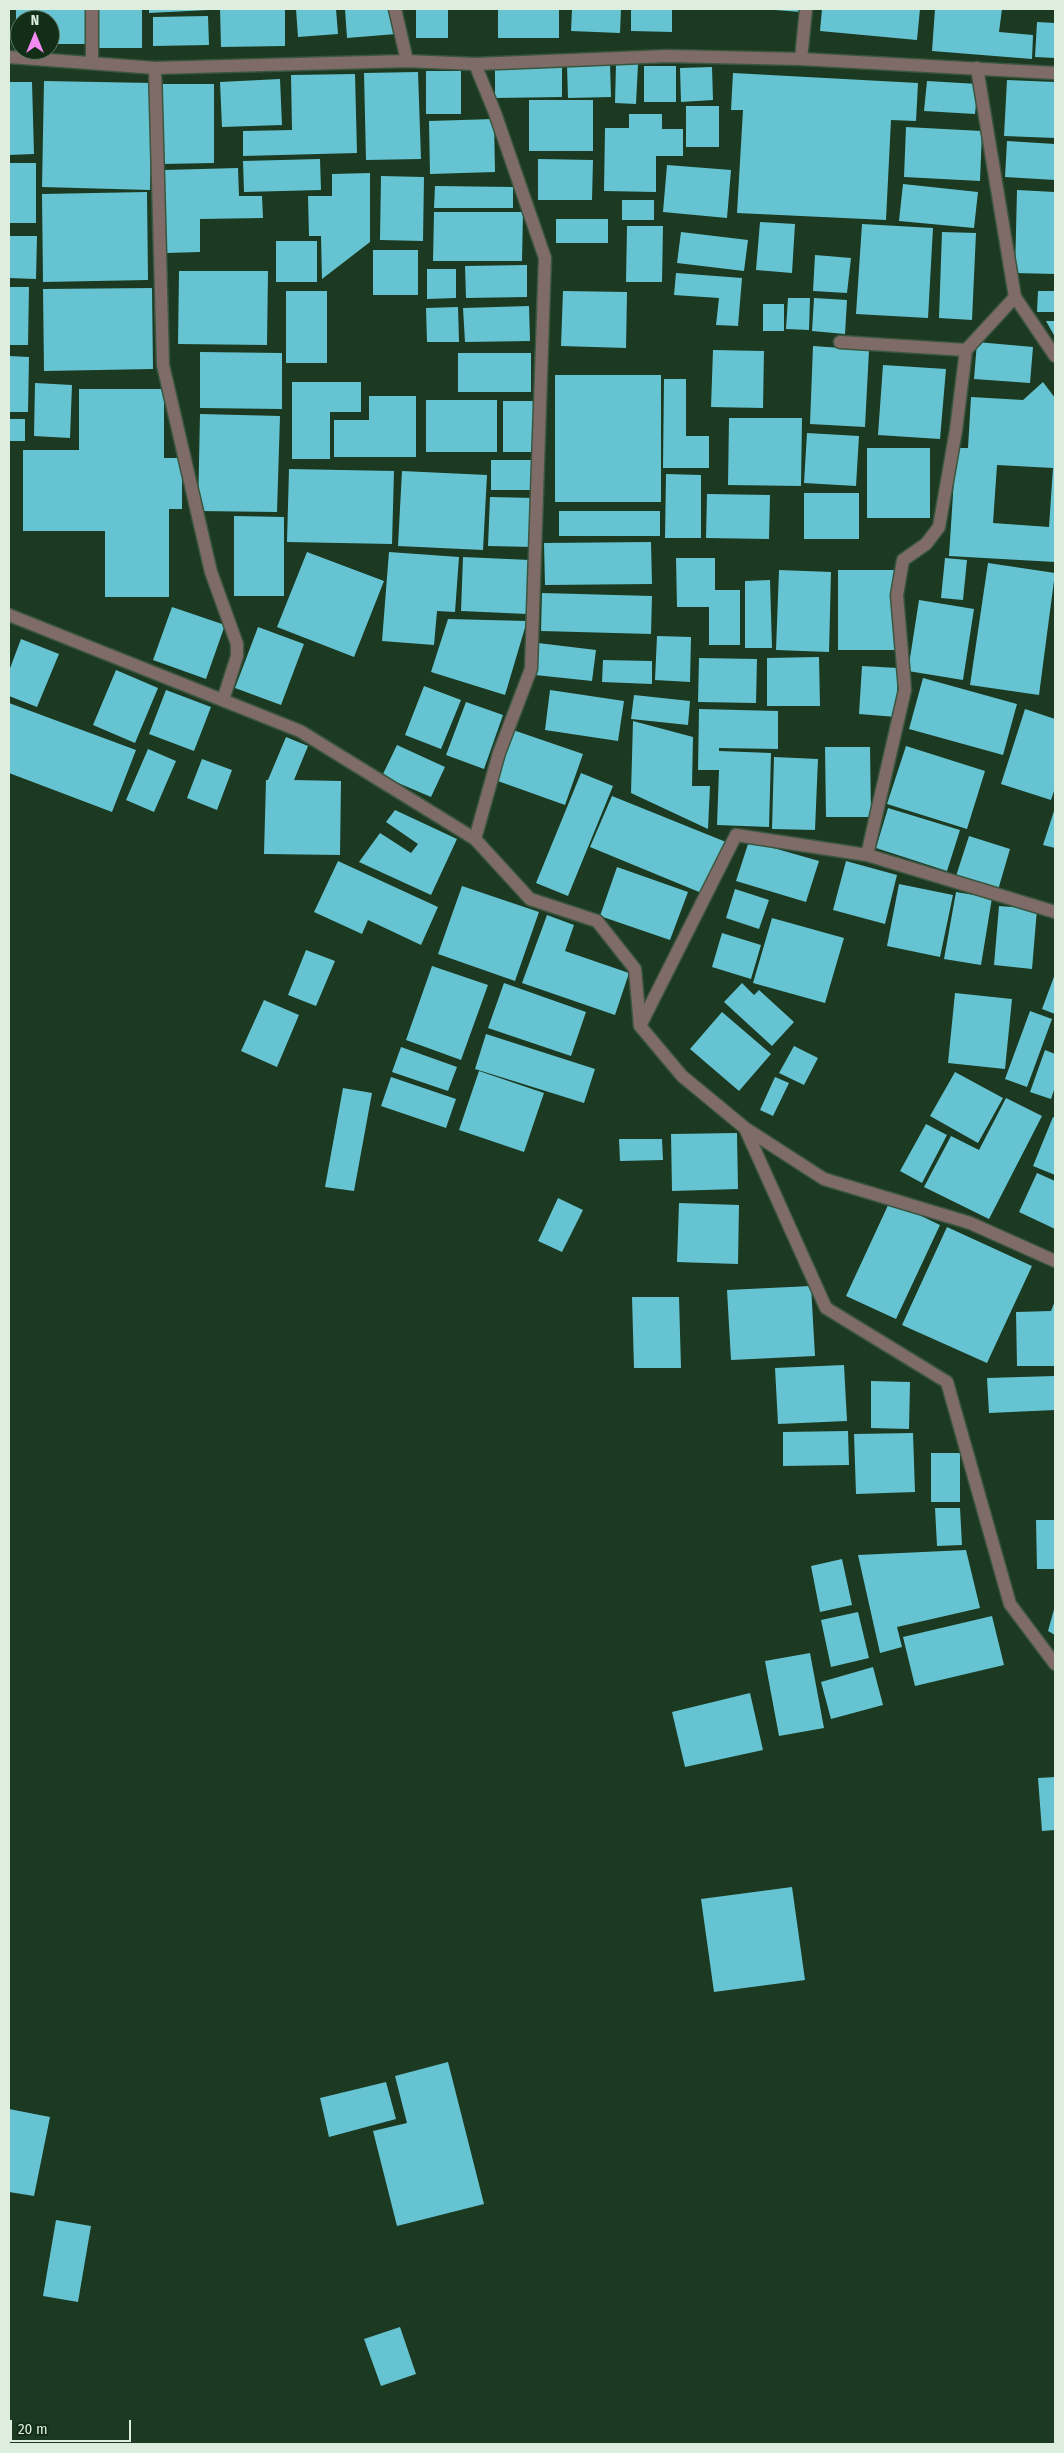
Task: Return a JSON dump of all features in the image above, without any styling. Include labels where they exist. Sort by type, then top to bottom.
[{"type":"street","points":[[92,9],[92,63]]},
{"type":"street","points":[[395,9],[407,61]]},
{"type":"street","points":[[801,59],[806,9]]},
{"type":"street","points":[[9,57],[155,68],[407,61],[475,64],[668,56],[801,59],[1055,73]]},
{"type":"street","points":[[475,64],[495,113],[545,258],[531,669],[499,753],[475,839]]},
{"type":"street","points":[[155,68],[163,365],[210,572],[238,644],[238,656],[223,700]]},
{"type":"street","points":[[977,68],[1015,297],[1055,356]]},
{"type":"street","points":[[867,855],[905,690],[897,594],[903,560],[926,544],[938,528],[956,430],[966,350],[1015,297]]},
{"type":"street","points":[[840,342],[966,350]]},
{"type":"street","points":[[9,615],[300,731],[475,839],[530,899],[597,921],[635,969],[640,1026],[682,1076],[745,1128],[824,1178],[970,1224],[1055,1261]]},
{"type":"street","points":[[640,1026],[736,834],[867,855],[1055,912]]},
{"type":"street","points":[[745,1128],[826,1308],[947,1382],[1010,1604],[1055,1664]]},
{"type":"building","points":[[87,9],[87,44],[60,44],[60,10],[16,10]]},
{"type":"building","points":[[98,9],[142,9],[142,48],[98,48]]},
{"type":"building","points":[[149,9],[209,9],[209,10],[149,13]]},
{"type":"building","points":[[220,9],[285,9],[285,46],[221,47]]},
{"type":"building","points":[[296,9],[336,9],[338,34],[298,37]]},
{"type":"building","points":[[345,9],[394,9],[396,34],[347,38]]},
{"type":"building","points":[[416,9],[448,9],[448,38],[416,38]]},
{"type":"building","points":[[498,9],[559,9],[559,38],[498,38]]},
{"type":"building","points":[[572,9],[621,9],[620,33],[571,31]]},
{"type":"building","points":[[631,9],[672,9],[672,32],[631,31]]},
{"type":"building","points":[[801,9],[801,12],[775,10]]},
{"type":"building","points":[[822,9],[920,9],[917,40],[820,31]]},
{"type":"building","points":[[935,9],[1002,9],[999,32],[1033,35],[1032,59],[932,51]]},
{"type":"building","points":[[208,16],[209,45],[153,46],[153,17]]},
{"type":"building","points":[[1037,22],[1055,23],[1055,58],[1035,57]]},
{"type":"building","points":[[610,64],[611,97],[568,98],[567,66]]},
{"type":"building","points":[[616,64],[638,64],[636,104],[615,103]]},
{"type":"building","points":[[562,66],[562,97],[495,98],[495,67]]},
{"type":"building","points":[[644,66],[676,66],[676,102],[644,102]]},
{"type":"building","points":[[712,67],[713,100],[681,102],[680,68]]},
{"type":"building","points":[[426,71],[461,71],[461,114],[426,114]]},
{"type":"building","points":[[418,72],[421,159],[366,160],[364,73]]},
{"type":"building","points":[[733,73],[918,83],[916,121],[891,120],[886,220],[737,213],[743,110],[731,110]]},
{"type":"building","points":[[355,74],[357,153],[243,156],[243,131],[292,130],[291,75]]},
{"type":"building","points":[[280,79],[282,125],[222,127],[220,82]]},
{"type":"building","points":[[1007,80],[1055,82],[1055,138],[1004,136]]},
{"type":"building","points":[[44,81],[152,83],[150,190],[42,187]]},
{"type":"building","points":[[927,81],[978,84],[975,114],[924,111]]},
{"type":"building","points":[[9,82],[32,82],[34,154],[9,155]]},
{"type":"building","points":[[162,84],[214,84],[214,163],[162,164]]},
{"type":"building","points":[[529,100],[593,100],[593,151],[529,151]]},
{"type":"building","points":[[686,106],[719,106],[719,147],[686,147]]},
{"type":"building","points":[[629,114],[662,114],[662,129],[683,129],[683,156],[656,156],[656,192],[604,191],[605,128],[629,128]]},
{"type":"building","points":[[494,119],[495,172],[430,174],[429,121]]},
{"type":"building","points":[[906,127],[982,131],[980,181],[904,177]]},
{"type":"building","points":[[1007,141],[1055,144],[1055,180],[1005,177]]},
{"type":"building","points":[[320,159],[321,190],[244,192],[243,161]]},
{"type":"building","points":[[538,159],[593,160],[592,200],[538,200]]},
{"type":"building","points":[[9,163],[36,163],[36,223],[9,223]]},
{"type":"building","points":[[667,165],[731,170],[727,218],[663,212]]},
{"type":"building","points":[[238,168],[239,196],[262,196],[263,218],[200,219],[200,252],[166,253],[164,170]]},
{"type":"building","points":[[370,173],[370,242],[322,279],[321,236],[309,236],[308,196],[332,196],[332,174]]},
{"type":"building","points":[[381,176],[424,177],[423,241],[380,240]]},
{"type":"building","points":[[903,184],[978,192],[974,228],[899,221]]},
{"type":"building","points":[[435,186],[513,187],[513,208],[434,208]]},
{"type":"building","points":[[1017,190],[1055,192],[1055,274],[1015,273]]},
{"type":"building","points":[[147,192],[148,280],[43,282],[42,194]]},
{"type":"building","points":[[622,200],[654,200],[654,220],[622,220]]},
{"type":"building","points":[[434,212],[523,212],[522,261],[433,261]]},
{"type":"building","points":[[556,219],[608,219],[608,243],[556,243]]},
{"type":"building","points":[[760,222],[795,224],[792,273],[756,270]]},
{"type":"building","points":[[862,224],[933,228],[928,318],[856,314]]},
{"type":"building","points":[[627,226],[663,226],[662,282],[626,282]]},
{"type":"building","points":[[681,232],[748,240],[744,271],[677,263]]},
{"type":"building","points":[[942,232],[976,233],[972,320],[939,318]]},
{"type":"building","points":[[9,236],[37,236],[36,279],[9,278]]},
{"type":"building","points":[[276,241],[317,241],[317,282],[276,282]]},
{"type":"building","points":[[373,250],[418,250],[418,295],[373,295]]},
{"type":"building","points":[[815,255],[851,258],[847,293],[813,291]]},
{"type":"building","points":[[527,265],[527,297],[466,298],[465,266]]},
{"type":"building","points":[[427,269],[456,269],[456,298],[427,299]]},
{"type":"building","points":[[179,271],[268,271],[267,345],[178,344]]},
{"type":"building","points":[[676,273],[742,278],[738,326],[716,325],[719,298],[674,295]]},
{"type":"building","points":[[9,287],[29,287],[28,345],[9,345]]},
{"type":"building","points":[[152,288],[153,369],[44,371],[43,289]]},
{"type":"building","points":[[286,291],[327,291],[327,363],[286,363]]},
{"type":"building","points":[[563,291],[627,292],[626,348],[561,346]]},
{"type":"building","points":[[1038,291],[1055,291],[1055,312],[1037,312]]},
{"type":"building","points":[[788,298],[810,298],[809,330],[786,329]]},
{"type":"building","points":[[814,298],[847,300],[845,334],[812,331]]},
{"type":"building","points":[[763,304],[784,304],[784,331],[763,331]]},
{"type":"building","points":[[529,306],[530,341],[465,342],[463,308]]},
{"type":"building","points":[[458,307],[459,342],[427,342],[426,308]]},
{"type":"building","points":[[1046,321],[1055,321],[1055,337]]},
{"type":"building","points":[[977,342],[1033,347],[1030,383],[974,379]]},
{"type":"building","points":[[813,346],[869,350],[865,427],[810,424]]},
{"type":"building","points":[[713,350],[764,351],[763,408],[711,407]]},
{"type":"building","points":[[200,352],[282,353],[282,409],[200,408]]},
{"type":"building","points":[[458,353],[531,353],[531,392],[458,392]]},
{"type":"building","points":[[9,356],[29,357],[28,412],[9,412]]},
{"type":"building","points":[[883,365],[946,369],[940,439],[878,435]]},
{"type":"building","points":[[555,375],[661,375],[661,502],[555,502]]},
{"type":"building","points":[[664,379],[686,379],[686,436],[709,436],[709,468],[663,468]]},
{"type":"building","points":[[292,382],[361,382],[361,412],[330,412],[330,459],[292,459]]},
{"type":"building","points":[[1043,382],[1055,398],[1055,562],[949,556],[956,448],[968,448],[971,397],[1023,400]],"holes":[[[997,465],[1053,468],[1049,527],[993,523]]]},
{"type":"building","points":[[35,383],[72,385],[70,438],[34,436]]},
{"type":"building","points":[[79,389],[164,389],[164,458],[182,458],[182,509],[169,509],[169,597],[105,597],[105,531],[23,531],[23,450],[79,450]]},
{"type":"building","points":[[369,396],[416,396],[416,457],[334,457],[334,420],[369,420]]},
{"type":"building","points":[[426,400],[497,400],[497,452],[426,452]]},
{"type":"building","points":[[503,401],[533,401],[533,452],[503,452]]},
{"type":"building","points":[[200,414],[280,416],[277,512],[198,511]]},
{"type":"building","points":[[729,418],[802,418],[801,486],[728,485]]},
{"type":"building","points":[[9,419],[25,419],[25,441],[9,441]]},
{"type":"building","points":[[807,433],[859,436],[856,486],[804,483]]},
{"type":"building","points":[[867,448],[930,448],[930,518],[867,518]]},
{"type":"building","points":[[491,460],[534,460],[534,490],[491,490]]},
{"type":"building","points":[[289,469],[394,471],[392,544],[287,542]]},
{"type":"building","points":[[402,471],[487,475],[483,550],[398,546]]},
{"type":"building","points":[[666,474],[701,475],[701,538],[665,538]]},
{"type":"building","points":[[804,493],[859,493],[859,539],[804,539]]},
{"type":"building","points":[[707,494],[770,495],[769,539],[706,538]]},
{"type":"building","points":[[490,497],[536,498],[534,547],[488,546]]},
{"type":"building","points":[[559,511],[660,511],[660,536],[559,536]]},
{"type":"building","points":[[234,516],[284,517],[284,596],[234,596]]},
{"type":"building","points":[[651,542],[652,584],[545,585],[544,543]]},
{"type":"building","points":[[307,552],[384,581],[354,657],[277,627]]},
{"type":"building","points":[[389,552],[459,557],[455,612],[437,611],[434,645],[382,641]]},
{"type":"building","points":[[463,557],[530,560],[527,614],[461,611]]},
{"type":"building","points":[[676,558],[715,558],[715,590],[740,590],[740,645],[709,645],[709,607],[677,607]]},
{"type":"building","points":[[945,558],[967,560],[963,600],[941,598]]},
{"type":"building","points":[[988,563],[1055,573],[1039,695],[970,685]]},
{"type":"building","points":[[779,570],[831,572],[829,652],[776,650]]},
{"type":"building","points":[[838,570],[897,570],[897,650],[838,650]]},
{"type":"building","points":[[770,580],[772,648],[745,648],[745,581]]},
{"type":"building","points":[[542,593],[652,596],[651,634],[541,631]]},
{"type":"building","points":[[919,600],[974,609],[963,680],[908,671]]},
{"type":"building","points":[[172,607],[225,625],[206,679],[153,660]]},
{"type":"building","points":[[448,619],[527,621],[505,695],[431,672]]},
{"type":"building","points":[[258,627],[304,644],[281,705],[235,688]]},
{"type":"building","points":[[657,636],[691,637],[690,682],[655,680]]},
{"type":"building","points":[[21,639],[59,654],[37,707],[9,696],[9,671]]},
{"type":"building","points":[[538,643],[596,650],[592,681],[535,675]]},
{"type":"building","points":[[819,657],[820,706],[767,706],[767,658]]},
{"type":"building","points":[[699,658],[757,659],[756,703],[698,702]]},
{"type":"building","points":[[603,660],[652,661],[652,684],[602,682]]},
{"type":"building","points":[[862,666],[898,668],[896,717],[859,714]]},
{"type":"building","points":[[116,670],[158,688],[135,743],[93,725]]},
{"type":"building","points":[[923,678],[1017,704],[1003,755],[909,729]]},
{"type":"building","points":[[424,686],[461,700],[441,749],[405,735]]},
{"type":"building","points":[[166,690],[211,707],[194,751],[149,734]]},
{"type":"building","points":[[550,690],[624,701],[618,741],[545,730]]},
{"type":"building","points":[[634,695],[690,701],[688,725],[631,719]]},
{"type":"building","points":[[466,702],[503,715],[484,769],[446,755]]},
{"type":"building","points":[[9,703],[136,750],[112,812],[9,773]]},
{"type":"building","points":[[699,709],[778,711],[778,749],[719,748],[719,751],[771,753],[769,827],[717,825],[719,770],[698,770]]},
{"type":"building","points":[[1025,709],[1055,719],[1055,788],[1051,800],[1001,784]]},
{"type":"building","points":[[633,721],[693,737],[692,786],[710,786],[708,829],[631,793]]},
{"type":"building","points":[[513,730],[583,754],[565,805],[495,780]]},
{"type":"building","points":[[286,737],[308,746],[294,780],[341,781],[340,855],[264,854],[266,780],[268,780]]},
{"type":"building","points":[[397,745],[445,767],[431,797],[382,776]]},
{"type":"building","points":[[906,746],[985,771],[967,829],[887,804]]},
{"type":"building","points":[[825,747],[870,747],[871,817],[826,817]]},
{"type":"building","points":[[148,749],[176,761],[154,812],[126,800]]},
{"type":"building","points":[[774,757],[818,759],[815,830],[772,829]]},
{"type":"building","points":[[202,759],[232,770],[217,810],[187,798]]},
{"type":"building","points":[[581,773],[613,786],[568,896],[536,883]]},
{"type":"building","points":[[612,796],[726,842],[704,894],[590,847]]},
{"type":"building","points":[[888,808],[960,830],[947,871],[876,848]]},
{"type":"building","points":[[1055,808],[1055,848],[1043,845]]},
{"type":"building","points":[[395,810],[457,839],[431,895],[359,862],[380,833],[411,853],[418,844],[386,822]]},
{"type":"building","points":[[969,836],[1010,849],[998,890],[956,876]]},
{"type":"building","points":[[749,841],[819,861],[806,902],[736,881]]},
{"type":"building","points":[[338,861],[438,907],[421,945],[368,920],[362,934],[314,912]]},
{"type":"building","points":[[846,861],[897,875],[885,924],[833,910]]},
{"type":"building","points":[[617,867],[688,892],[670,940],[600,916]]},
{"type":"building","points":[[899,884],[953,895],[940,957],[887,946]]},
{"type":"building","points":[[462,886],[539,912],[515,981],[438,954]]},
{"type":"building","points":[[735,889],[769,900],[759,929],[726,918]]},
{"type":"building","points":[[956,892],[992,898],[981,965],[944,959]]},
{"type":"building","points":[[999,906],[1037,909],[1032,969],[994,965]]},
{"type":"building","points":[[547,915],[574,925],[565,951],[629,973],[615,1015],[522,983]]},
{"type":"building","points":[[772,918],[844,938],[825,1003],[753,983]]},
{"type":"building","points":[[722,933],[761,945],[751,979],[712,967]]},
{"type":"building","points":[[306,950],[335,961],[316,1006],[288,995]]},
{"type":"building","points":[[432,966],[488,985],[461,1060],[406,1040]]},
{"type":"building","points":[[1055,974],[1055,1014],[1042,1009]]},
{"type":"building","points":[[504,983],[586,1012],[571,1056],[488,1028]]},
{"type":"building","points":[[742,983],[754,995],[759,990],[794,1022],[772,1046],[724,1002]]},
{"type":"building","points":[[955,993],[1012,999],[1005,1069],[948,1063]]},
{"type":"building","points":[[264,1000],[299,1015],[277,1067],[241,1051]]},
{"type":"building","points":[[1030,1011],[1052,1019],[1027,1087],[1005,1079]]},
{"type":"building","points":[[722,1012],[771,1054],[739,1091],[690,1049]]},
{"type":"building","points":[[486,1034],[595,1069],[584,1103],[475,1069]]},
{"type":"building","points":[[794,1046],[818,1058],[804,1085],[779,1073]]},
{"type":"building","points":[[401,1047],[457,1067],[448,1091],[392,1072]]},
{"type":"building","points":[[1045,1050],[1055,1054],[1055,1087],[1051,1099],[1030,1092]]},
{"type":"building","points":[[479,1071],[544,1093],[524,1152],[459,1130]]},
{"type":"building","points":[[955,1072],[1003,1098],[978,1143],[930,1116]]},
{"type":"building","points":[[391,1077],[456,1099],[446,1128],[381,1106]]},
{"type":"building","points":[[775,1077],[789,1083],[773,1116],[760,1110]]},
{"type":"building","points":[[343,1088],[372,1093],[354,1191],[325,1187]]},
{"type":"building","points":[[1006,1098],[1042,1116],[989,1219],[924,1187],[951,1136],[979,1150]]},
{"type":"building","points":[[1053,1117],[1055,1118],[1055,1175],[1033,1166]]},
{"type":"building","points":[[926,1124],[947,1135],[922,1183],[900,1171]]},
{"type":"building","points":[[737,1133],[738,1189],[672,1191],[671,1134]]},
{"type":"building","points":[[619,1139],[662,1139],[663,1160],[620,1161]]},
{"type":"building","points":[[1037,1173],[1055,1181],[1055,1229],[1019,1212]]},
{"type":"building","points":[[558,1198],[583,1210],[562,1252],[538,1241]]},
{"type":"building","points":[[890,1201],[940,1225],[896,1319],[846,1296]]},
{"type":"building","points":[[679,1203],[739,1205],[738,1264],[677,1262]]},
{"type":"building","points":[[947,1227],[1032,1266],[987,1363],[902,1325]]},
{"type":"building","points":[[811,1286],[815,1356],[731,1360],[727,1290]]},
{"type":"building","points":[[632,1297],[679,1297],[681,1368],[634,1368]]},
{"type":"building","points":[[1055,1301],[1055,1366],[1017,1366],[1016,1312],[1051,1311]]},
{"type":"building","points":[[844,1365],[847,1421],[778,1424],[775,1368]]},
{"type":"building","points":[[1055,1376],[1055,1410],[989,1413],[987,1378]]},
{"type":"building","points":[[871,1381],[910,1382],[909,1429],[871,1428]]},
{"type":"building","points":[[848,1431],[849,1465],[783,1466],[783,1432]]},
{"type":"building","points":[[913,1433],[915,1492],[856,1494],[854,1434]]},
{"type":"building","points":[[931,1453],[960,1453],[960,1502],[931,1502]]},
{"type":"building","points":[[935,1508],[960,1508],[962,1545],[937,1546]]},
{"type":"building","points":[[1036,1520],[1055,1520],[1055,1569],[1037,1569]]},
{"type":"building","points":[[966,1550],[980,1608],[897,1627],[902,1647],[880,1653],[858,1555]]},
{"type":"building","points":[[842,1559],[852,1605],[820,1612],[811,1566]]},
{"type":"building","points":[[1055,1606],[1055,1635],[1048,1631]]},
{"type":"building","points":[[858,1612],[869,1658],[831,1667],[821,1620]]},
{"type":"building","points":[[992,1616],[1004,1665],[915,1686],[903,1637]]},
{"type":"building","points":[[810,1653],[824,1728],[779,1736],[765,1661]]},
{"type":"building","points":[[873,1667],[883,1705],[831,1719],[821,1682]]},
{"type":"building","points":[[750,1693],[763,1750],[685,1767],[672,1712]]},
{"type":"building","points":[[1055,1777],[1055,1830],[1042,1831],[1038,1778]]},
{"type":"building","points":[[792,1887],[805,1980],[714,1992],[701,1899]]},
{"type":"building","points":[[448,2062],[484,2204],[397,2226],[373,2131],[407,2123],[395,2076]]},
{"type":"building","points":[[386,2082],[396,2119],[329,2137],[320,2098]]},
{"type":"building","points":[[9,2109],[50,2117],[34,2196],[9,2192]]},
{"type":"building","points":[[56,2220],[91,2226],[78,2302],[43,2296]]},
{"type":"building","points":[[400,2327],[416,2374],[381,2386],[364,2339]]}]
